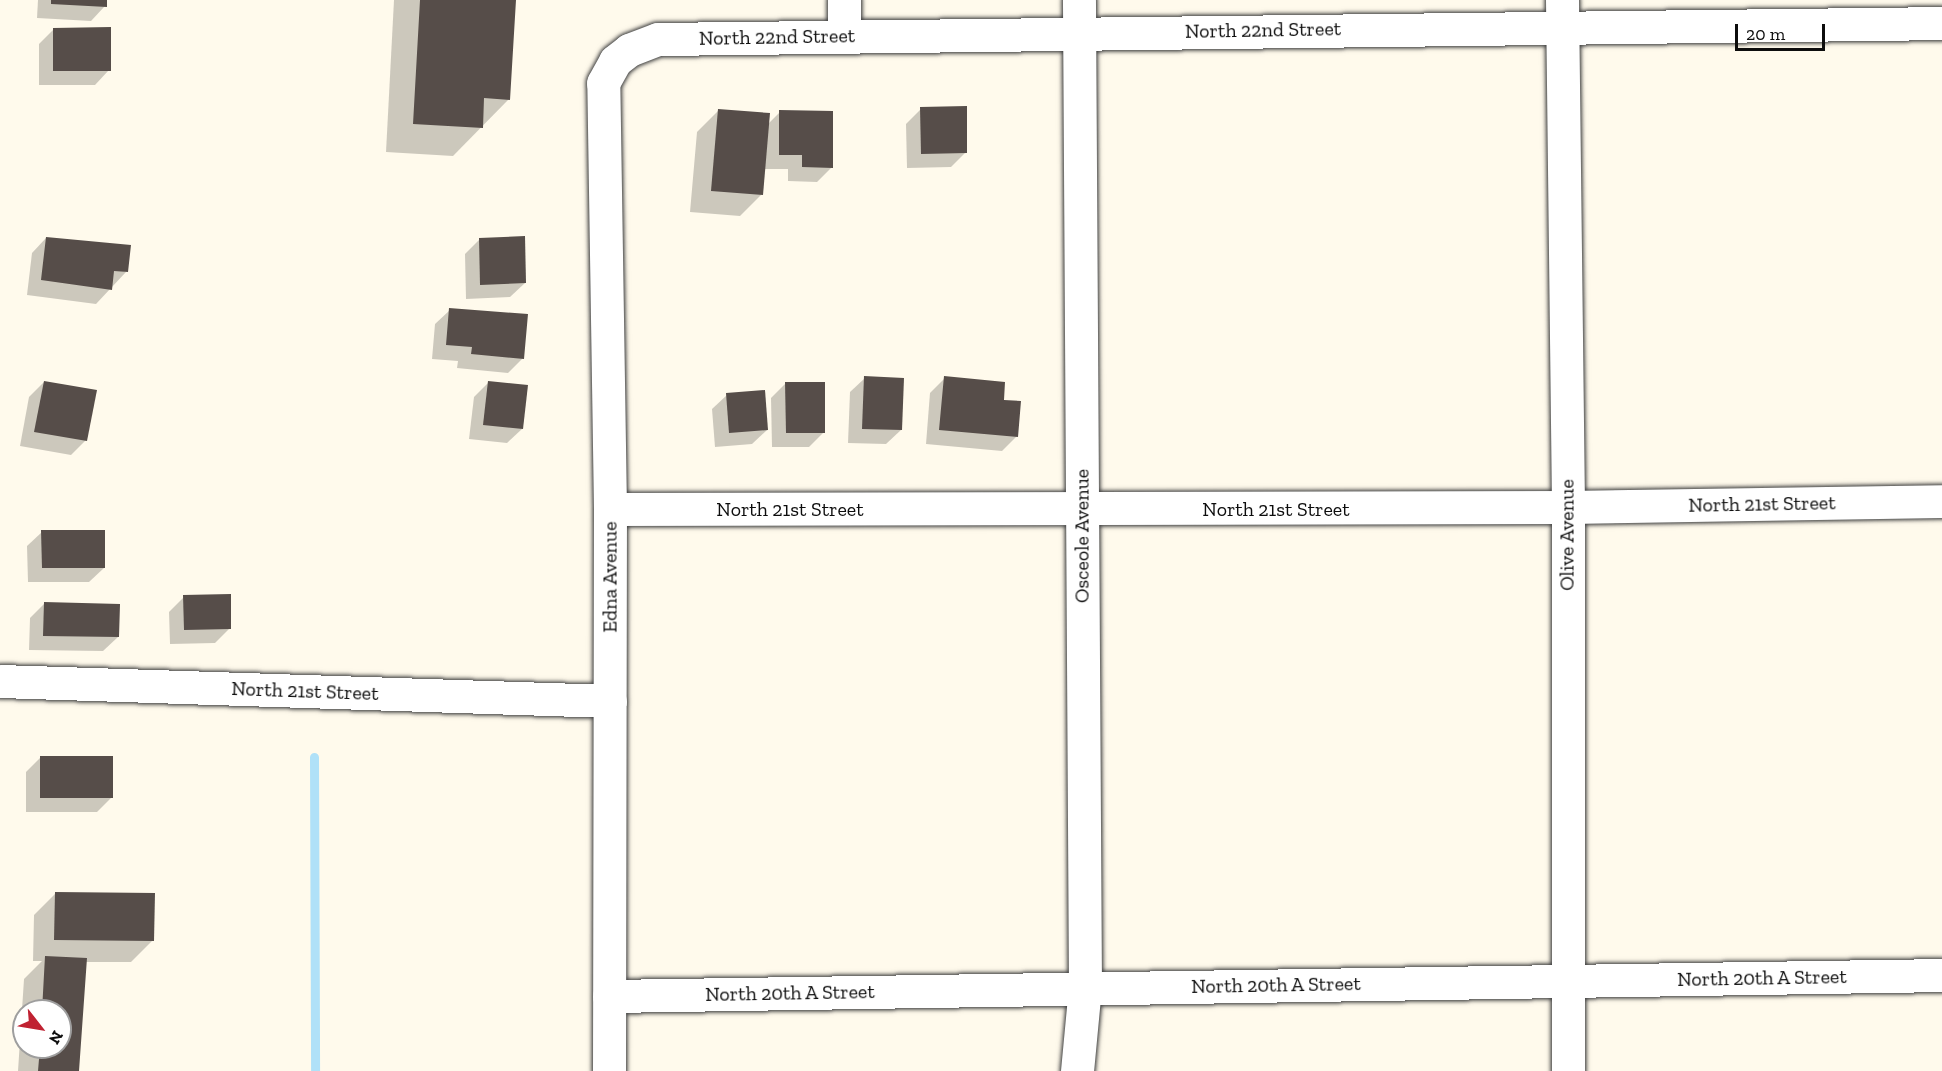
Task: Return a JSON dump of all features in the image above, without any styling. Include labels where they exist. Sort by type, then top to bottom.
[{"type":"street","points":[[844,0],[844,36]]},
{"type":"street","name":"Osceole Avenue","points":[[1077,1071],[1085,987],[1079,0]]},
{"type":"street","name":"North 22nd Street","points":[[603,82],[615,61],[629,50],[658,39],[1079,33],[1563,13],[1942,23]]},
{"type":"street","name":"Olive Avenue","points":[[1563,13],[1568,507],[1568,1071]]},
{"type":"street","name":"Edna Avenue","points":[[603,82],[610,509],[609,1071]]},
{"type":"street","name":"North 21st Street","points":[[610,509],[1082,510],[1568,507],[1942,501]]},
{"type":"street","name":"North 21st Street","points":[[0,681],[610,700]]},
{"type":"street","name":"North 20th A Street","points":[[609,996],[1942,975]]},
{"type":"building","points":[[51,0],[107,0],[107,7],[51,4]]},
{"type":"building","points":[[420,0],[516,0],[510,100],[484,98],[483,128],[413,124]]},
{"type":"building","points":[[111,27],[111,71],[53,71],[53,28]]},
{"type":"building","points":[[967,106],[967,153],[921,154],[920,107]]},
{"type":"building","points":[[718,109],[770,113],[763,195],[711,191]]},
{"type":"building","points":[[779,110],[833,111],[833,168],[802,167],[802,155],[779,155]]},
{"type":"building","points":[[525,236],[526,283],[480,285],[479,238]]},
{"type":"building","points":[[46,237],[131,245],[128,272],[114,271],[112,290],[41,280]]},
{"type":"building","points":[[449,308],[528,314],[524,359],[471,354],[472,347],[446,345]]},
{"type":"building","points":[[864,376],[904,378],[902,430],[862,429]]},
{"type":"building","points":[[944,376],[1005,382],[1004,400],[1021,401],[1018,437],[939,430]]},
{"type":"building","points":[[44,381],[97,390],[87,441],[34,432]]},
{"type":"building","points":[[488,381],[528,385],[523,429],[483,425]]},
{"type":"building","points":[[785,382],[825,382],[825,433],[786,433]]},
{"type":"building","points":[[765,390],[768,430],[729,433],[726,393]]},
{"type":"building","points":[[41,530],[105,530],[105,568],[42,568]]},
{"type":"building","points":[[231,594],[231,629],[184,630],[183,595]]},
{"type":"building","points":[[44,602],[120,604],[119,637],[43,636]]},
{"type":"building","points":[[40,756],[113,756],[113,798],[40,798]]},
{"type":"building","points":[[55,892],[155,893],[154,941],[54,940]]},
{"type":"building","points":[[45,956],[87,958],[79,1071],[38,1071],[39,1059],[72,1059],[72,999],[43,999]]},
{"type":"waterway","points":[[314,757],[315,1071]]}]
